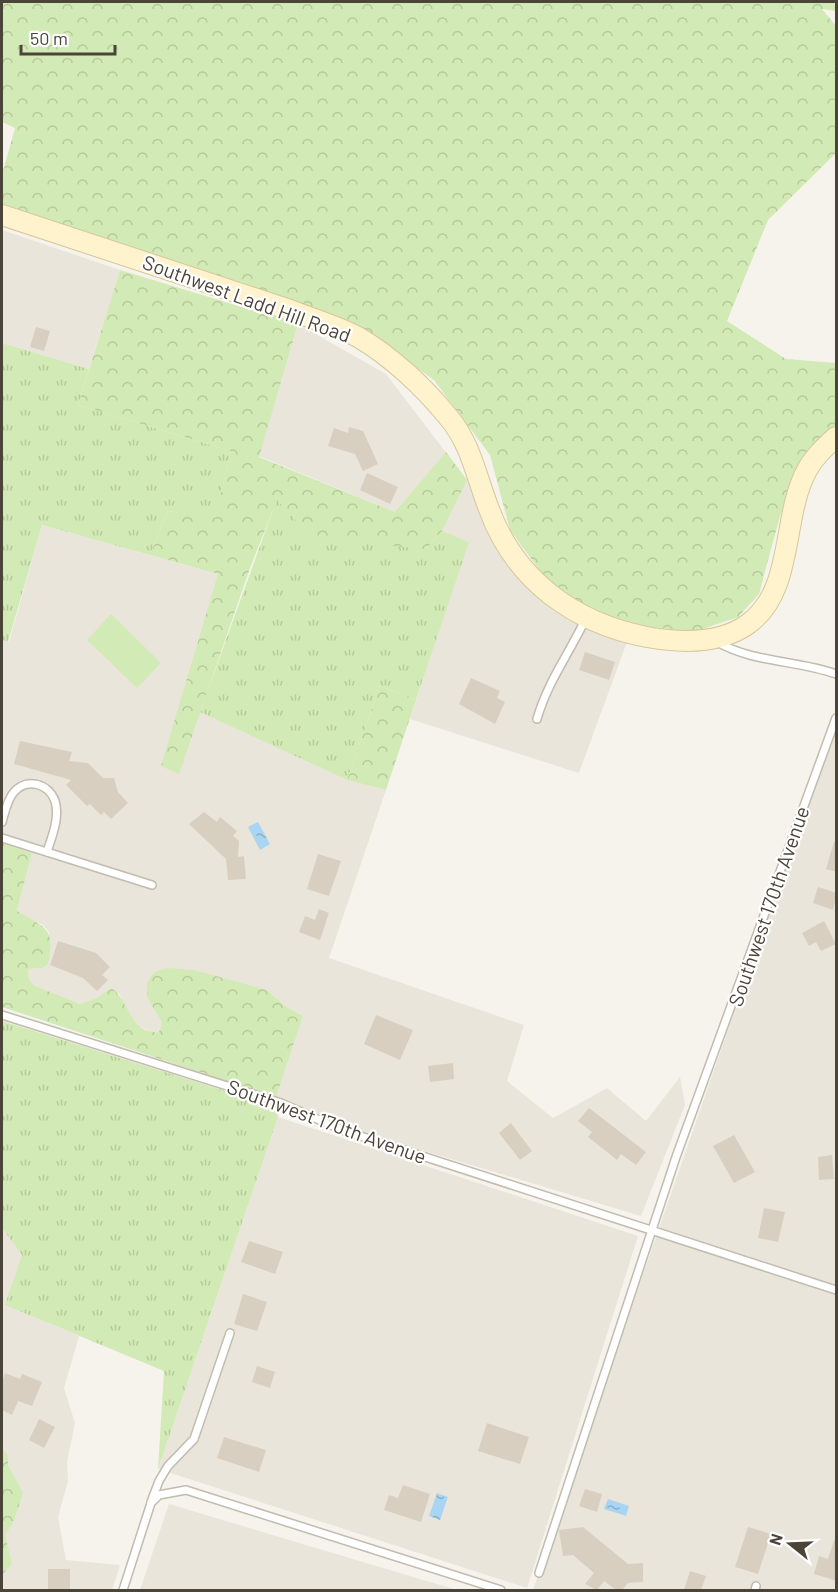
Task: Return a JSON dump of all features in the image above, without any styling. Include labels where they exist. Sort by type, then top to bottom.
[{"type":"street","name":"Southwest Ladd Hill Road","points":[[2,215],[291,310],[335,327],[374,347],[421,388],[455,426],[469,452],[496,529],[519,564],[548,594],[586,618],[622,631],[668,641],[712,639],[746,626],[765,608],[779,574],[795,503],[805,474],[814,458],[837,437]]},
{"type":"lane","points":[[537,719],[545,690],[558,666],[568,655],[586,618]]},
{"type":"lane","points":[[712,639],[733,651],[753,657],[837,674]]},
{"type":"lane","name":"Southwest 170th Avenue","points":[[652,1229],[837,718]]},
{"type":"lane","points":[[2,822],[16,789],[26,784],[36,784],[46,788],[55,801],[56,817],[47,852]]},
{"type":"lane","points":[[2,838],[152,885]]},
{"type":"lane","name":"Southwest 170th Avenue","points":[[2,1015],[281,1103],[342,1130],[837,1290]]},
{"type":"lane","points":[[539,1573],[652,1229]]},
{"type":"lane","points":[[123,1590],[159,1481],[168,1466],[194,1439],[230,1333]]},
{"type":"lane","points":[[151,1503],[159,1496],[186,1490],[501,1590]]},
{"type":"shaded area","points":[[2,230],[120,270],[89,369],[2,343]]},
{"type":"shaded area","points":[[298,324],[386,374],[467,480],[479,511],[511,570],[554,611],[627,642],[579,773],[410,719],[468,542],[259,456]]},
{"type":"shaded area","points":[[42,525],[218,574],[190,707],[347,780],[386,790],[329,958],[524,1025],[507,1081],[553,1118],[607,1088],[646,1121],[680,1077],[685,1105],[641,1216],[341,1126],[276,1097],[303,1016],[285,1006],[267,990],[155,1011],[162,1023],[159,1032],[152,1033],[139,1026],[126,1011],[119,993],[81,1004],[49,994],[35,986],[29,979],[28,969],[43,968],[48,964],[51,949],[49,932],[43,925],[17,912],[32,853],[2,843],[2,640],[9,642]]},
{"type":"shaded area","points":[[836,720],[836,1590],[533,1590]]},
{"type":"shaded area","points":[[278,1117],[638,1236],[527,1588],[158,1469]]},
{"type":"shaded area","points":[[2,1228],[22,1255],[6,1305],[79,1336],[64,1388],[75,1423],[67,1462],[68,1481],[58,1517],[66,1560],[120,1565],[112,1590],[2,1590]]},
{"type":"shaded area","points":[[169,1504],[457,1590],[140,1590]]},
{"type":"green space","points":[[4,2],[836,2],[836,11],[822,9],[836,26],[836,153],[768,220],[727,321],[786,359],[836,363],[836,425],[801,462],[780,516],[759,594],[738,617],[694,632],[626,624],[581,611],[546,579],[510,530],[490,455],[434,380],[357,326],[2,205],[2,175],[15,128],[2,122],[2,5]]},
{"type":"green space","points":[[120,270],[298,324],[259,457],[395,512],[446,452],[467,480],[442,531],[426,549],[313,539],[277,500],[250,568],[179,774],[161,766],[218,574],[150,555],[168,511],[215,518],[231,451],[78,405]]},
{"type":"green space","points":[[2,343],[89,369],[78,405],[231,451],[215,519],[168,511],[150,555],[42,525],[8,642],[2,640]]},
{"type":"green space","points":[[277,499],[426,549],[442,531],[469,542],[416,700],[380,686],[347,780],[200,712]]},
{"type":"green space","points":[[111,614],[161,663],[137,688],[87,640]]},
{"type":"green space","points":[[380,686],[416,700],[386,790],[347,780]]},
{"type":"green space","points":[[2,843],[32,853],[17,911],[41,925],[46,930],[51,943],[48,964],[43,968],[28,969],[29,979],[35,986],[80,1004],[95,999],[111,988],[142,1028],[159,1032],[162,1023],[147,997],[147,983],[154,972],[167,968],[194,970],[267,990],[285,1006],[303,1016],[276,1097],[2,1007]]},
{"type":"green space","points":[[2,1021],[277,1107],[278,1117],[158,1469],[164,1371],[5,1305],[22,1255],[2,1228]]},
{"type":"green space","points":[[2,1449],[8,1455],[8,1465],[23,1493],[14,1521],[5,1535],[12,1564],[2,1575]]},
{"type":"water","points":[[258,822],[270,844],[260,850],[248,827]]},
{"type":"water","points":[[437,1493],[448,1497],[440,1520],[429,1516]]},
{"type":"water","points":[[608,1499],[629,1506],[626,1516],[604,1509]]},
{"type":"building","points":[[36,327],[50,331],[44,351],[30,347]]},
{"type":"building","points":[[349,427],[363,431],[378,464],[363,471],[355,454],[328,446],[334,428],[348,433]]},
{"type":"building","points":[[367,473],[398,487],[390,504],[360,490]]},
{"type":"building","points":[[585,652],[615,662],[609,680],[579,670]]},
{"type":"building","points":[[471,678],[500,691],[497,698],[505,702],[495,724],[459,704]]},
{"type":"building","points":[[20,741],[72,752],[69,761],[88,763],[103,778],[114,778],[118,792],[128,803],[111,819],[104,812],[101,815],[90,804],[87,806],[66,785],[71,780],[14,764]]},
{"type":"building","points":[[204,812],[217,822],[220,817],[237,831],[233,836],[239,841],[238,857],[244,856],[246,879],[228,880],[226,859],[189,824]]},
{"type":"building","points":[[834,842],[837,842],[837,872],[826,869]]},
{"type":"building","points":[[318,854],[341,861],[329,896],[307,889]]},
{"type":"building","points":[[818,887],[837,893],[833,910],[813,903]]},
{"type":"building","points":[[319,909],[329,913],[320,940],[299,932],[305,916],[315,920]]},
{"type":"building","points":[[824,921],[836,944],[821,951],[816,942],[809,946],[802,933]]},
{"type":"building","points":[[58,941],[96,953],[110,967],[102,975],[108,980],[97,991],[83,978],[50,965]]},
{"type":"building","points":[[376,1015],[413,1030],[400,1060],[364,1044]]},
{"type":"building","points":[[453,1063],[454,1079],[430,1082],[428,1066]]},
{"type":"building","points":[[589,1108],[646,1152],[636,1165],[621,1154],[617,1160],[588,1137],[592,1132],[578,1121]]},
{"type":"building","points":[[511,1123],[532,1151],[520,1160],[499,1133]]},
{"type":"building","points":[[734,1135],[755,1172],[734,1183],[713,1146]]},
{"type":"building","points":[[832,1155],[834,1179],[819,1180],[818,1157]]},
{"type":"building","points":[[764,1208],[785,1212],[778,1242],[758,1238]]},
{"type":"building","points":[[249,1241],[283,1252],[275,1274],[241,1262]]},
{"type":"building","points":[[243,1294],[267,1302],[257,1331],[234,1324]]},
{"type":"building","points":[[257,1366],[275,1372],[270,1388],[252,1382]]},
{"type":"building","points":[[5,1373],[20,1379],[22,1374],[42,1382],[32,1406],[18,1401],[12,1415],[2,1410],[2,1382]]},
{"type":"building","points":[[39,1419],[55,1427],[44,1448],[29,1440]]},
{"type":"building","points":[[487,1423],[529,1437],[520,1464],[478,1451]]},
{"type":"building","points":[[224,1437],[266,1450],[259,1472],[217,1458]]},
{"type":"building","points":[[403,1485],[430,1494],[421,1522],[384,1510],[389,1495],[398,1498]]},
{"type":"building","points":[[585,1489],[602,1494],[597,1512],[579,1506]]},
{"type":"building","points":[[583,1527],[628,1564],[643,1563],[643,1582],[628,1583],[622,1590],[616,1590],[604,1581],[597,1590],[585,1584],[594,1573],[573,1555],[563,1556],[559,1530]]},
{"type":"building","points":[[748,1527],[771,1534],[758,1574],[735,1567]]},
{"type":"building","points":[[834,1540],[837,1540],[837,1581],[814,1574],[819,1556],[828,1559]]},
{"type":"building","points":[[48,1569],[70,1569],[70,1590],[48,1590]]},
{"type":"building","points":[[690,1571],[706,1576],[701,1590],[684,1590]]}]
